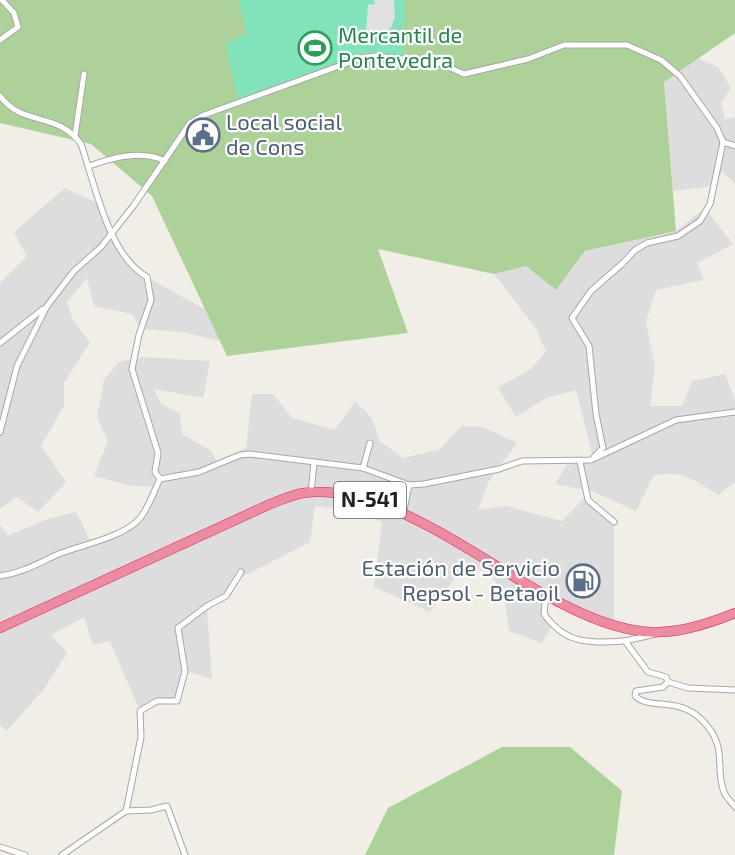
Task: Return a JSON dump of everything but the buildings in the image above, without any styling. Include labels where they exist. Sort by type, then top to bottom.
[{"type":"highway","name":"N-541","points":[[0,628],[268,505],[311,493],[336,493],[368,499],[402,515],[546,595],[590,616],[632,630],[660,632],[710,624],[735,614]]},
{"type":"street","points":[[0,40],[18,27],[15,13],[2,0]]},
{"type":"street","points":[[0,432],[17,366],[47,306],[74,271],[111,234],[190,123],[361,58],[375,56],[431,61],[464,74],[498,64],[528,59],[564,45],[627,45],[661,60],[680,76],[717,128],[723,142],[710,204],[700,221],[678,236],[647,243],[635,250],[623,264],[591,291],[572,318],[589,346],[596,414],[603,445],[602,450],[591,460]]},
{"type":"street","points":[[75,135],[84,74]]},
{"type":"street","points":[[0,96],[10,110],[59,123],[75,135],[81,144],[111,234],[135,270],[147,277],[151,300],[139,335],[132,369],[158,453],[155,472],[160,479]]},
{"type":"street","points":[[723,142],[735,146]]},
{"type":"street","points":[[89,166],[112,158],[145,155],[165,161]]},
{"type":"street","points":[[0,343],[47,306]]},
{"type":"street","points":[[160,479],[199,472],[250,454],[363,468],[409,484],[440,481],[522,461],[580,462],[591,460],[676,420],[735,412]]},
{"type":"street","points":[[363,468],[370,443]]},
{"type":"street","points":[[580,462],[588,500],[614,522]]},
{"type":"street","points":[[311,493],[314,463]]},
{"type":"street","points":[[0,576],[16,574],[62,553],[88,546],[134,523],[141,517],[160,479]]},
{"type":"street","points":[[402,515],[409,484]]},
{"type":"street","points":[[126,811],[141,737],[140,711],[157,701],[177,701],[185,671],[178,628],[207,606],[226,596],[241,572]]},
{"type":"street","points":[[546,595],[544,614],[552,625],[571,639],[597,642],[625,640],[652,636],[660,632]]},
{"type":"street","points":[[625,640],[639,664],[648,672],[666,677],[668,682],[688,688],[735,690]]},
{"type":"street","points":[[668,682],[663,687],[640,688],[636,691],[635,696],[649,703],[671,703],[688,708],[704,722],[716,738],[720,753],[723,791],[735,807]]},
{"type":"street","points":[[62,855],[126,811],[151,810],[167,806],[185,855]]},
{"type":"street","points":[[0,847],[25,855]]},
{"type":"shaded area","points":[[374,0],[394,0],[395,17],[390,30],[366,30],[368,5],[375,4]]},
{"type":"shaded area","points":[[698,58],[718,67],[731,88],[721,103],[725,119],[735,117],[735,184],[722,171],[713,186],[673,191],[664,82]]},
{"type":"shaded area","points":[[65,188],[97,203],[110,217],[115,239],[147,277],[206,310],[220,341],[183,332],[141,329],[132,314],[94,306],[87,278],[67,302],[74,322],[90,342],[64,383],[64,406],[41,446],[66,482],[38,512],[17,497],[0,509],[0,283],[27,256],[14,232]]},
{"type":"shaded area","points":[[705,208],[733,244],[697,263],[704,280],[656,290],[646,322],[655,367],[650,406],[682,406],[692,381],[725,374],[735,400],[735,482],[718,495],[696,481],[678,474],[654,475],[636,511],[594,492],[555,484],[567,465],[594,461],[576,390],[546,398],[516,417],[498,388],[531,369],[546,351],[535,327],[494,274],[526,266],[556,290],[585,251],[676,231]]},
{"type":"shaded area","points":[[142,357],[210,361],[203,398],[154,389],[161,404],[180,413],[182,434],[210,450],[217,462],[246,448],[252,394],[273,394],[292,418],[335,430],[355,401],[371,417],[380,441],[403,458],[439,450],[462,426],[483,427],[517,443],[489,481],[478,510],[506,506],[562,521],[586,496],[614,525],[614,624],[546,595],[544,614],[552,625],[542,643],[509,631],[504,596],[492,577],[466,562],[430,612],[374,587],[382,522],[350,509],[315,506],[310,542],[236,580],[226,596],[207,611],[212,679],[185,671],[177,701],[151,705],[140,711],[110,641],[93,645],[84,617],[51,635],[67,653],[44,689],[7,731],[0,725],[0,525],[8,536],[47,519],[76,512],[92,544],[134,523],[155,487],[132,486],[94,476],[108,441],[97,417],[104,380],[119,362]]},
{"type":"green space","points":[[0,0],[735,0],[735,33],[664,82],[676,231],[585,251],[556,290],[526,266],[494,274],[378,249],[408,333],[227,356],[152,196],[91,144],[0,123]]},
{"type":"green space","name":"Mercantil de Pontevedra","points":[[239,0],[405,0],[403,57],[362,53],[238,101],[226,43],[247,34]]},
{"type":"green space","points":[[502,747],[570,747],[622,791],[614,855],[365,855],[388,808]]},
{"type":"place","name":"Mercantil de Pontevedra","points":[[315,48]]},
{"type":"place","name":"Local social de Cons","points":[[203,135]]},
{"type":"place","name":"Estación de Servicio Repsol - Betaoil","points":[[583,581]]}]
